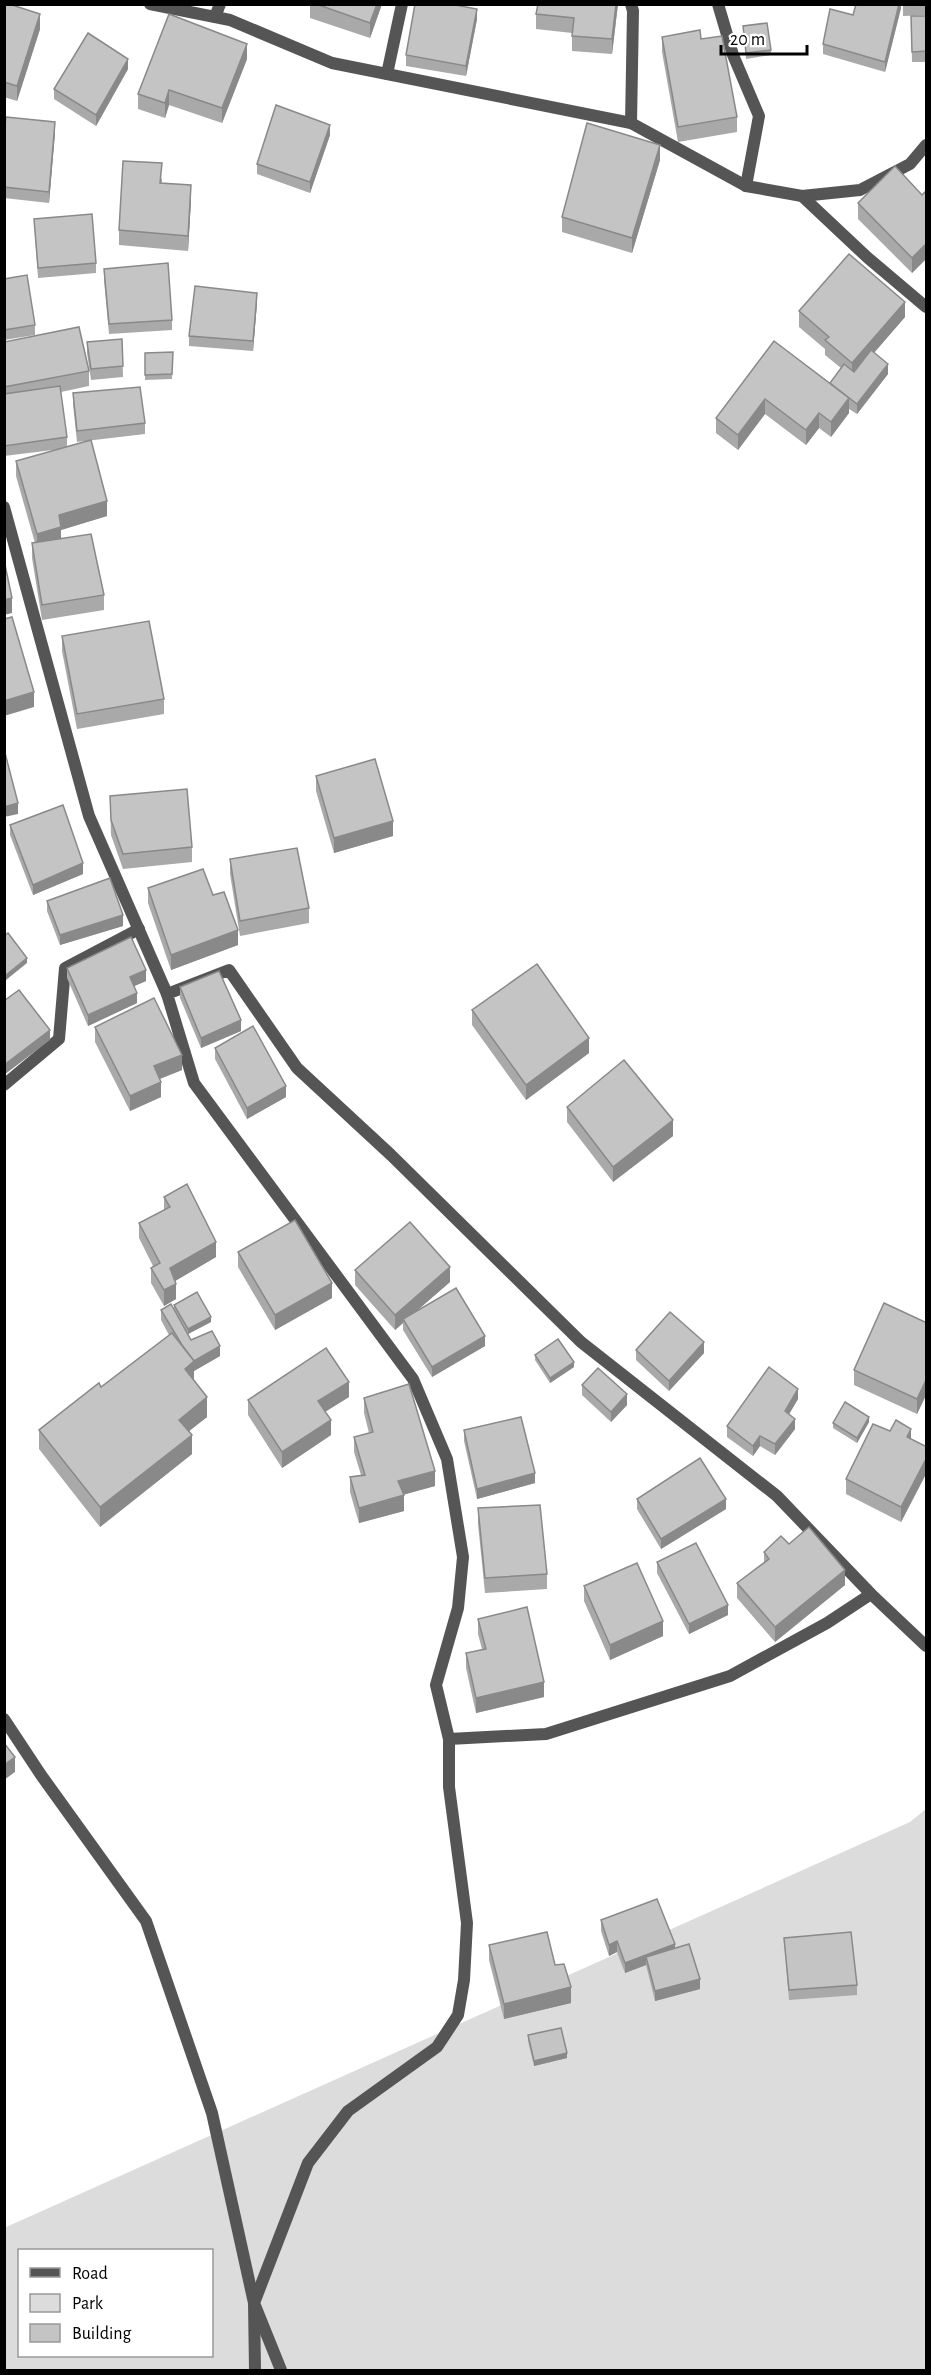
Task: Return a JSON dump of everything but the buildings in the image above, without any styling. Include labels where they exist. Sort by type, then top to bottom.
[{"type":"street","points":[[150,4],[230,20],[332,63],[631,123],[746,186],[802,196],[860,190],[910,164],[927,145]]},
{"type":"street","points":[[215,17],[220,4]]},
{"type":"street","points":[[387,74],[402,4]]},
{"type":"street","points":[[631,4],[633,11],[631,123]]},
{"type":"street","points":[[718,4],[733,55],[759,116],[746,186]]},
{"type":"street","points":[[802,196],[927,307]]},
{"type":"street","points":[[4,507],[89,816],[167,994],[194,1083],[413,1379],[447,1459],[463,1557],[458,1608],[436,1685],[448,1739],[449,1787],[467,1923],[464,1980],[458,2015],[437,2047],[348,2111],[308,2163],[254,2302],[255,2370]]},
{"type":"street","points":[[4,1085],[59,1039],[65,968],[139,929]]},
{"type":"street","points":[[167,994],[229,970],[297,1068],[581,1342],[777,1496],[871,1594],[924,1640]]},
{"type":"street","points":[[448,1739],[546,1734],[730,1676],[827,1623],[871,1594]]},
{"type":"street","points":[[4,1719],[146,1922],[212,2113],[254,2302],[281,2370]]},
{"type":"green space","points":[[926,1809],[926,2370],[5,2370],[4,2228],[910,1822]]}]
